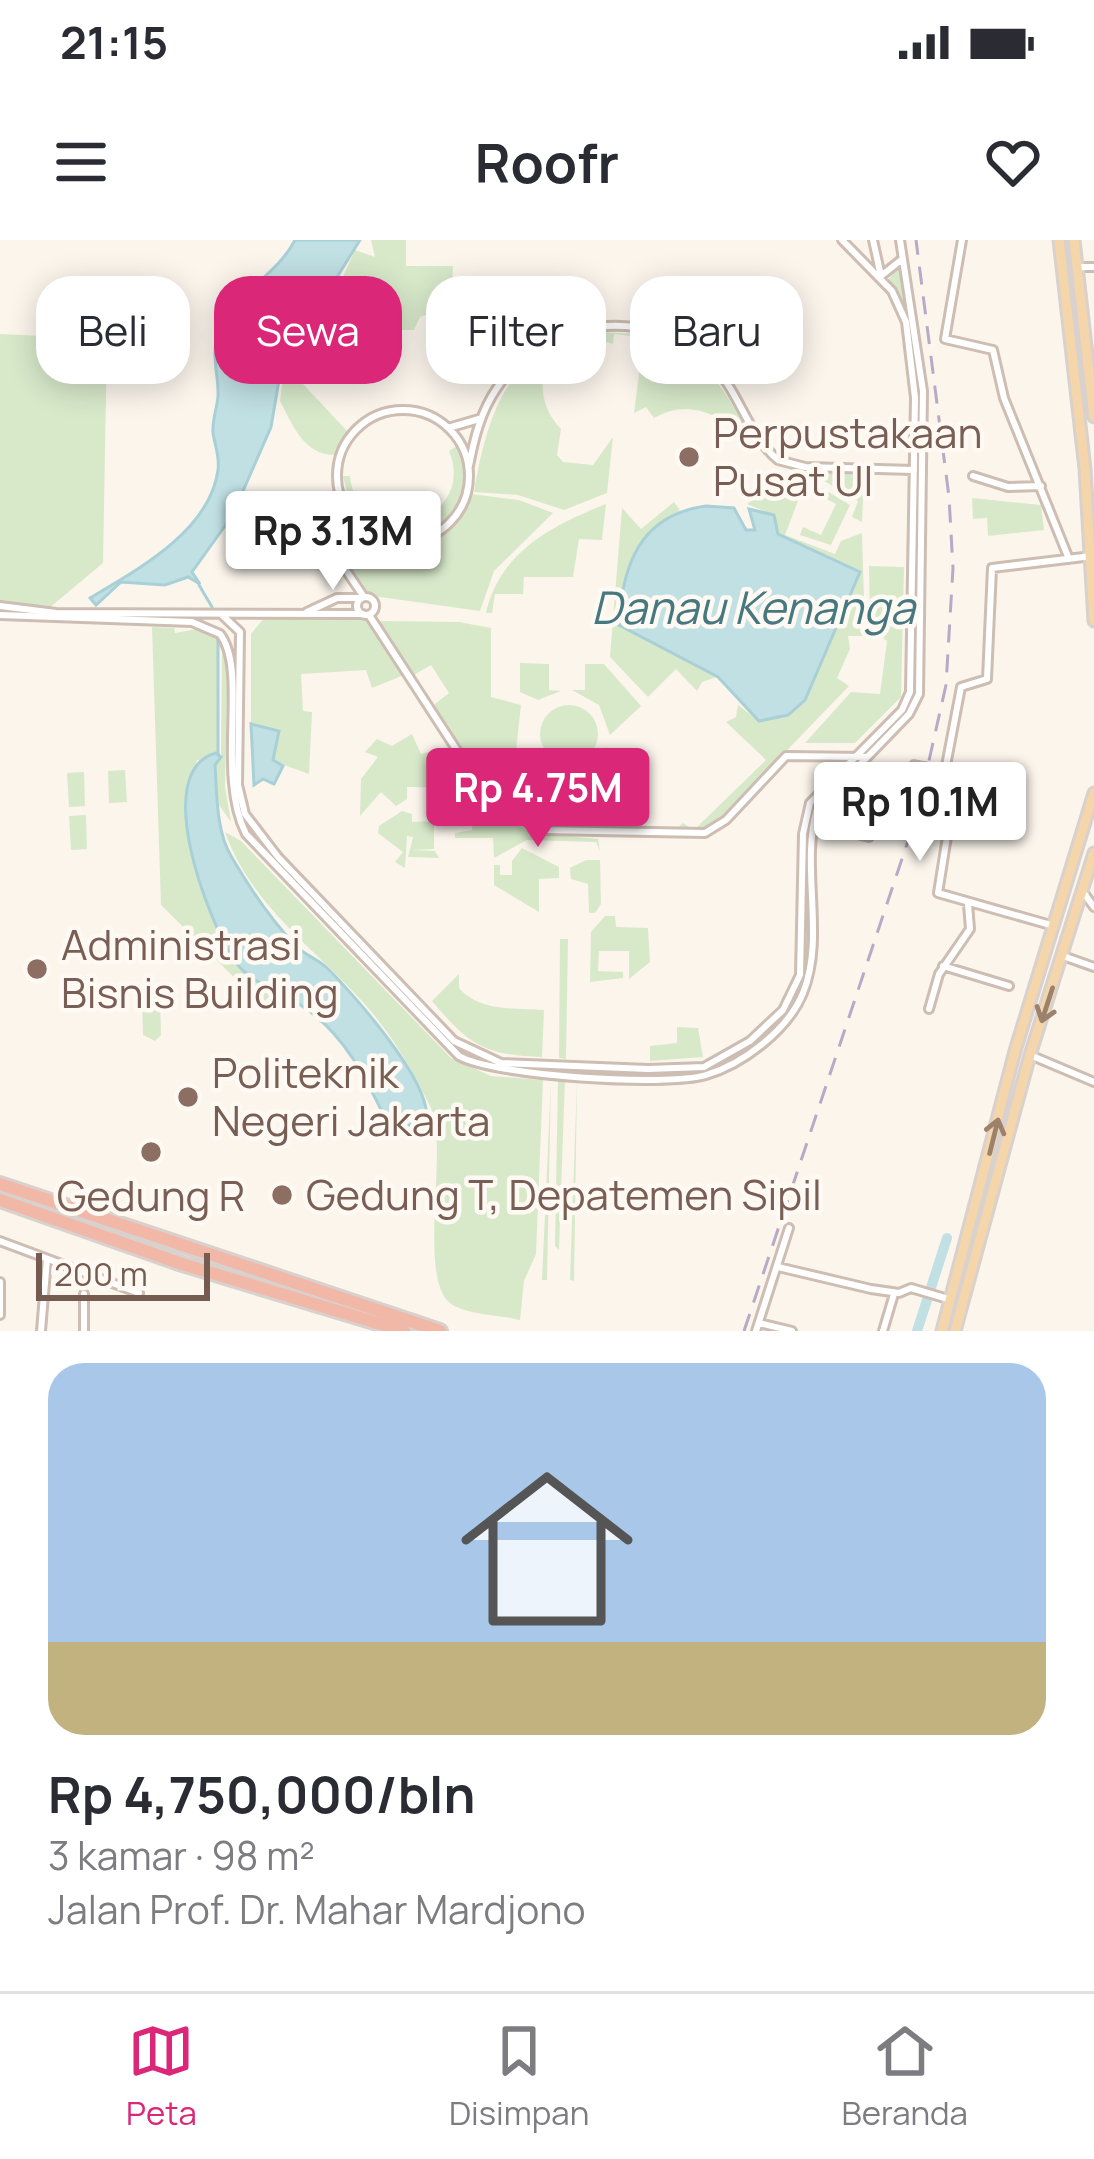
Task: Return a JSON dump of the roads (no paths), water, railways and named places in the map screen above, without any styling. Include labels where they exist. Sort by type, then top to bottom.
[{"type":"highway","points":[[0,1184],[440,1331]]},
{"type":"highway","points":[[0,1200],[182,1264],[404,1331]]},
{"type":"main road","points":[[1059,240],[1092,556],[1094,621]]},
{"type":"main road","points":[[1074,240],[1094,418]]},
{"type":"main road","points":[[1071,344],[1084,337]]},
{"type":"main road","points":[[1071,344],[1086,351]]},
{"type":"main road","points":[[955,1331],[968,1255],[1094,793]]},
{"type":"main road","points":[[942,1331],[948,1299],[968,1255],[1094,853]]},
{"type":"street","points":[[842,240],[881,276]]},
{"type":"street","points":[[256,614],[240,632],[239,799],[254,830],[430,1031],[459,1056],[492,1070],[698,1069],[719,1060],[768,1027],[790,1000],[810,925],[814,823],[822,802],[909,714],[919,694],[914,376],[906,322],[881,276],[873,240]]},
{"type":"street","points":[[806,947],[802,930],[805,816],[818,792],[902,710],[910,692],[922,376],[900,240]]},
{"type":"street","points":[[962,240],[945,338],[992,349],[1004,398],[1069,559]]},
{"type":"street","points":[[881,276],[902,256]]},
{"type":"street","points":[[1077,267],[1094,267]]},
{"type":"street","points":[[344,510],[367,532],[386,540],[427,538],[458,512],[482,418],[504,378],[541,346],[572,330],[629,327],[671,337],[715,367],[752,430],[778,460],[806,466],[914,470]]},
{"type":"street","points":[[469,466],[448,428],[412,412],[387,412],[365,422],[350,437],[338,463],[344,510],[339,560],[366,614],[484,792],[518,819],[543,830],[706,833],[726,820],[786,756],[867,758]]},
{"type":"street","points":[[448,428],[482,418]]},
{"type":"street","points":[[974,476],[1008,487],[1041,486]]},
{"type":"street","points":[[944,771],[961,687],[987,679],[992,568],[1092,556]]},
{"type":"street","points":[[303,614],[337,598],[362,598],[374,604],[366,614]]},
{"type":"street","points":[[0,610],[201,623],[220,634],[231,657],[229,784],[237,817],[262,854],[302,887]]},
{"type":"street","points":[[221,614],[240,632]]},
{"type":"street","points":[[116,617],[366,614]]},
{"type":"street","points":[[230,703],[240,703]]},
{"type":"street","points":[[814,823],[869,836],[914,766],[944,771],[958,777],[938,893],[1055,926]]},
{"type":"street","points":[[911,803],[926,766]]},
{"type":"street","points":[[1083,892],[1094,907]]},
{"type":"street","points":[[929,1009],[944,966],[970,929],[968,902]]},
{"type":"street","points":[[802,930],[810,925]]},
{"type":"street","points":[[1062,956],[1094,967]]},
{"type":"street","points":[[369,958],[454,1041],[485,1059],[585,1071]]},
{"type":"street","points":[[944,966],[1009,986]]},
{"type":"street","points":[[430,1031],[432,1017]]},
{"type":"street","points":[[1030,1055],[1094,1082]]},
{"type":"street","points":[[789,1228],[757,1327],[792,1331]]},
{"type":"street","points":[[0,1241],[139,1293]]},
{"type":"street","points":[[41,1331],[47,1259]]},
{"type":"street","points":[[778,1267],[948,1299]]},
{"type":"street","points":[[0,1282],[0,1315]]},
{"type":"street","points":[[884,1331],[894,1292]]},
{"type":"street","points":[[84,1294],[83,1331],[98,1331]]},
{"type":"water","points":[[295,240],[360,240],[338,276],[265,276]]},
{"type":"water","points":[[217,384],[278,384],[271,427],[232,516],[192,572],[200,584],[188,577],[165,585],[121,582],[96,605],[90,598],[169,546],[201,512],[218,465],[213,428]]},
{"type":"water","name":"Danau Kenanga","points":[[706,506],[734,508],[746,530],[755,530],[749,509],[774,515],[778,534],[860,572],[805,700],[788,715],[759,721],[718,677],[619,625],[625,582],[639,546],[665,520]]},
{"type":"water","points":[[251,724],[279,731],[273,760],[283,766],[274,784],[263,779],[254,785]]},
{"type":"water","points":[[216,753],[221,757],[215,765],[218,812],[231,856],[287,936],[326,967],[388,1039],[417,1084],[426,1119],[392,1132],[355,1062],[332,1031],[302,1006],[248,975],[234,960],[199,882],[186,816],[187,787],[197,765]]},
{"type":"waterway","points":[[199,585],[212,607]]},
{"type":"waterway","points":[[218,637],[218,755]]},
{"type":"waterway","points":[[917,1331],[947,1238]]},
{"type":"railway","points":[[744,1331],[917,814],[946,685],[953,568],[949,497],[916,240]]},
{"type":"place","name":"Perpustakaan Pusat UI","points":[[689,457]]},
{"type":"place","name":"Administrasi Bisnis Building","points":[[37,969]]},
{"type":"place","name":"Politeknik Negeri Jakarta","points":[[188,1097]]},
{"type":"place","name":"Gedung R","points":[[151,1152]]},
{"type":"place","name":"Gedung T, Depatemen Sipil","points":[[282,1195]]}]
